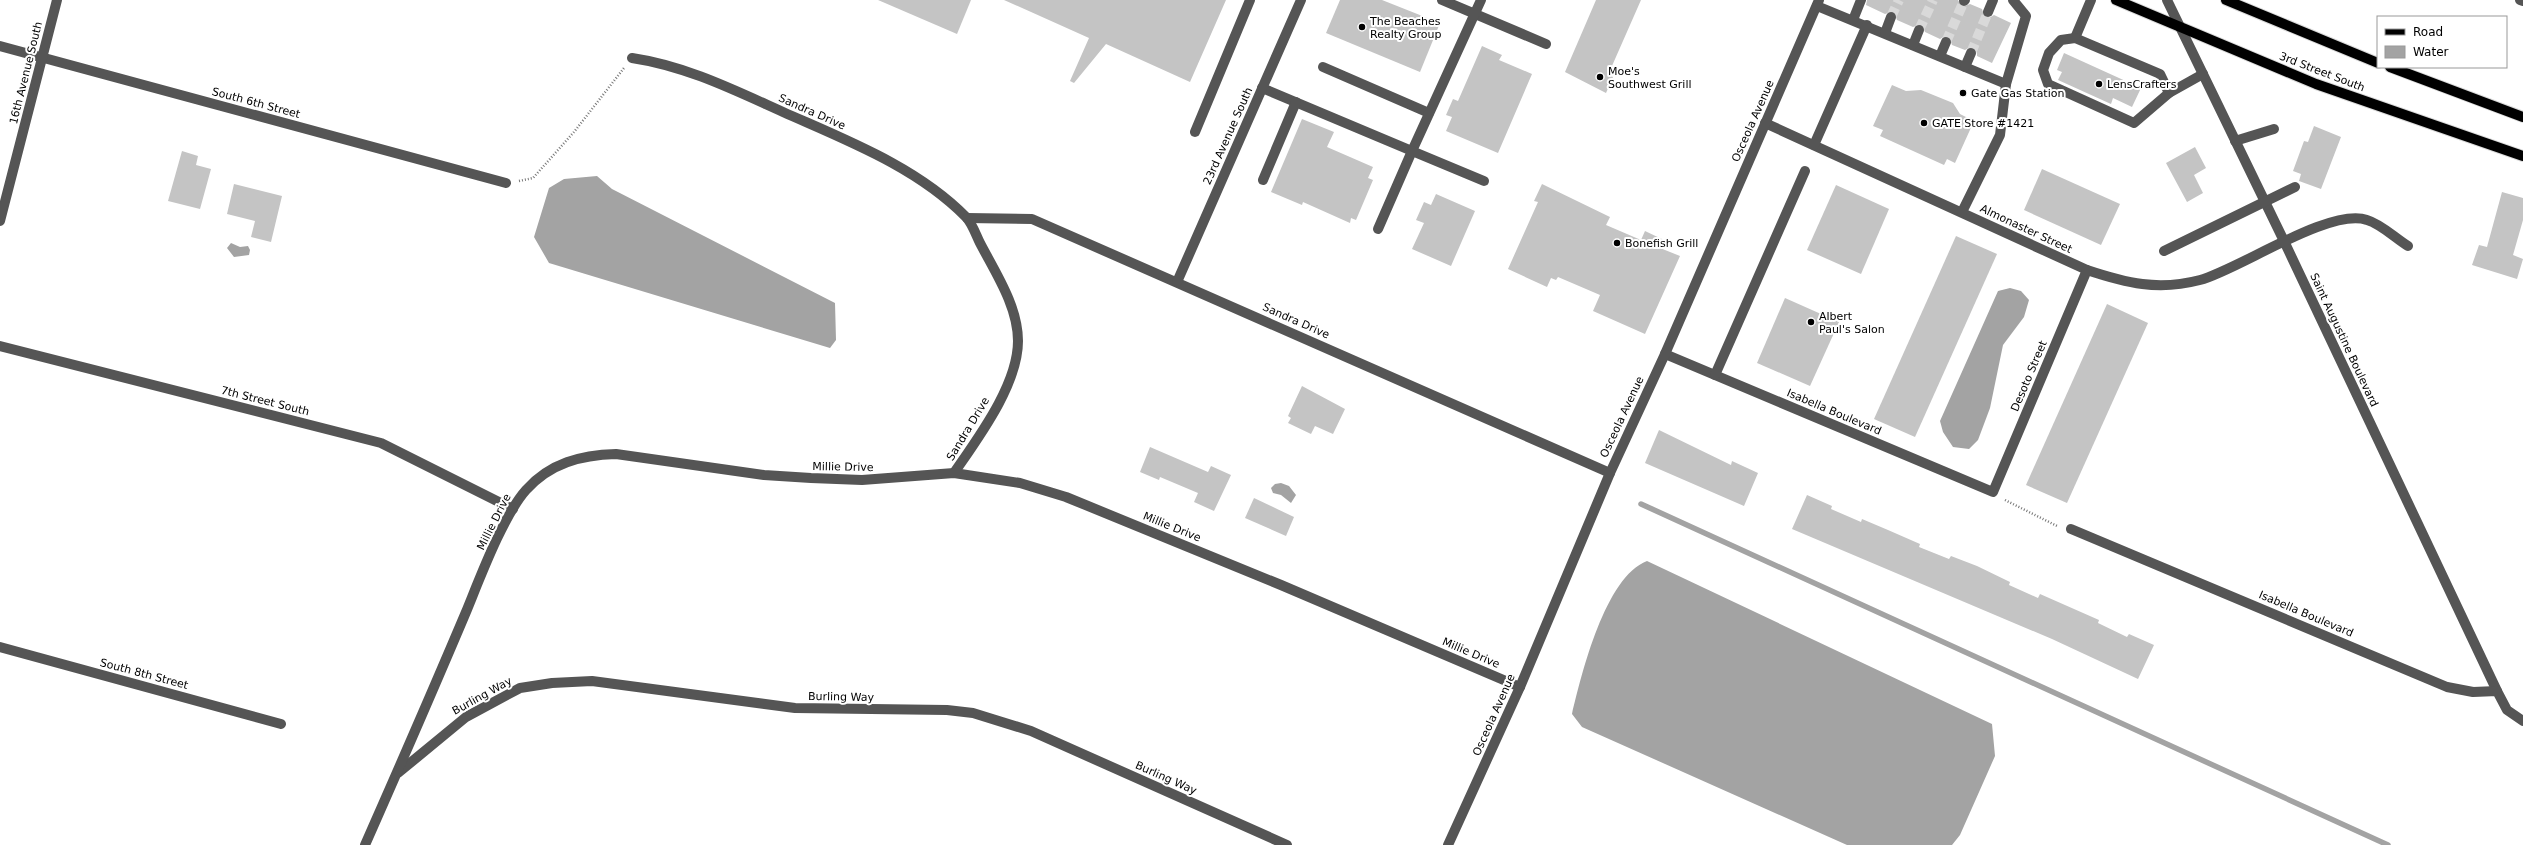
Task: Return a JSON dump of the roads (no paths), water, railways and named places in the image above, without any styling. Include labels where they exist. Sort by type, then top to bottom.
[{"type":"main road","name":"3rd Street South","points":[[2116,0],[2316,84],[2523,156]]},
{"type":"main road","points":[[2226,0],[2377,62]]},
{"type":"main road","points":[[2393,68],[2523,117]]},
{"type":"street","name":"16th Avenue South","points":[[0,221],[57,0]]},
{"type":"street","points":[[1195,132],[1250,0]]},
{"type":"street","name":"23rd Avenue South","points":[[1177,282],[1301,0]]},
{"type":"street","points":[[1442,0],[1546,44]]},
{"type":"street","points":[[1378,229],[1429,112],[1481,0]]},
{"type":"street","points":[[1852,20],[1861,0]]},
{"type":"street","points":[[1988,12],[1993,0]]},
{"type":"street","points":[[1962,212],[2000,135],[2006,84],[2026,16],[2013,0]]},
{"type":"street","points":[[2075,38],[2090,0]]},
{"type":"street","name":"Saint Augustine Boulevard","points":[[2167,0],[2284,241],[2498,691]]},
{"type":"street","points":[[1818,3],[1852,20],[2006,84]]},
{"type":"street","name":"Osceola Avenue","points":[[1448,845],[1520,687],[1610,474],[1665,354],[1818,3]]},
{"type":"street","points":[[1885,33],[1891,17]]},
{"type":"street","points":[[1814,145],[1867,25]]},
{"type":"street","points":[[1913,45],[1919,30]]},
{"type":"street","points":[[2169,93],[2160,74],[2075,38],[2061,40],[2049,53],[2043,70],[2048,84],[2134,123],[2169,93],[2203,74]]},
{"type":"street","points":[[1940,56],[1946,42]]},
{"type":"street","name":"South 6th Street","points":[[0,46],[506,183]]},
{"type":"street","points":[[1965,67],[1971,53]]},
{"type":"street","name":"Sandra Drive","points":[[632,58],[658,62],[704,77],[846,140],[913,176],[938,192],[967,218],[1006,294],[1018,340],[1015,363],[995,408],[954,473]]},
{"type":"street","points":[[1323,66],[1429,112]]},
{"type":"street","points":[[1262,88],[1484,181]]},
{"type":"street","points":[[1263,180],[1296,102]]},
{"type":"street","name":"Almonaster Street","points":[[1765,123],[2087,270],[2129,284],[2162,285],[2200,280],[2284,241],[2335,222],[2366,219],[2408,246]]},
{"type":"street","points":[[2235,141],[2274,128]]},
{"type":"street","points":[[1715,375],[1805,171]]},
{"type":"street","points":[[2164,251],[2264,200],[2295,187]]},
{"type":"street","name":"Sandra Drive","points":[[967,218],[1032,219],[1610,474]]},
{"type":"street","name":"Desoto Street","points":[[1993,492],[2087,270]]},
{"type":"street","name":"7th Street South","points":[[0,346],[381,443],[513,509]]},
{"type":"street","name":"Isabella Boulevard","points":[[1665,354],[1993,492]]},
{"type":"street","name":"Millie Drive","points":[[365,845],[397,774],[483,572],[513,509],[526,490],[540,476],[562,464],[592,455],[616,454],[764,475],[862,480],[954,473],[1020,483],[1066,497],[1281,585],[1520,687]]},
{"type":"street","name":"Isabella Boulevard","points":[[2072,529],[2447,687],[2473,692],[2498,691]]},
{"type":"street","name":"South 8th Street","points":[[0,647],[281,724]]},
{"type":"street","name":"Burling Way","points":[[397,774],[466,717],[520,688],[552,683],[592,681],[795,708],[947,710],[973,713],[1031,731],[1287,845]]},
{"type":"street","points":[[2498,691],[2507,710],[2523,721]]},
{"type":"water","points":[[597,176],[612,189],[835,303],[836,340],[830,348],[549,263],[534,237],[549,188],[564,179]]},
{"type":"water","points":[[231,243],[240,247],[248,246],[250,250],[249,255],[234,257],[227,248]]},
{"type":"water","points":[[2010,288],[2021,291],[2029,300],[2024,317],[2003,345],[1990,408],[1978,440],[1969,449],[1953,447],[1943,432],[1940,421],[1998,291]]},
{"type":"water","points":[[1281,483],[1289,486],[1296,495],[1291,503],[1281,495],[1273,493],[1271,488],[1275,484]]},
{"type":"water","points":[[1647,561],[1992,724],[1995,756],[1960,835],[1952,845],[1847,845],[1582,727],[1572,714],[1582,675],[1598,628],[1607,606],[1619,586],[1632,570]]},
{"type":"waterway","points":[[1641,504],[2388,845]]},
{"type":"tunnel","points":[[1891,17],[1899,0]]},
{"type":"tunnel","points":[[1919,30],[1933,0]]},
{"type":"tunnel","points":[[1946,42],[1964,1]]},
{"type":"tunnel","points":[[1971,53],[1988,12]]},
{"type":"place","name":"The Beaches Realty Group","points":[[1362,27]]},
{"type":"place","name":"Moe's Southwest Grill","points":[[1600,77]]},
{"type":"place","name":"LensCrafters","points":[[2099,84]]},
{"type":"place","name":"Gate Gas Station","points":[[1963,93]]},
{"type":"place","name":"GATE Store #1421","points":[[1924,123]]},
{"type":"place","name":"Bonefish Grill","points":[[1617,243]]},
{"type":"place","name":"Albert Paul's Salon","points":[[1811,322]]}]
